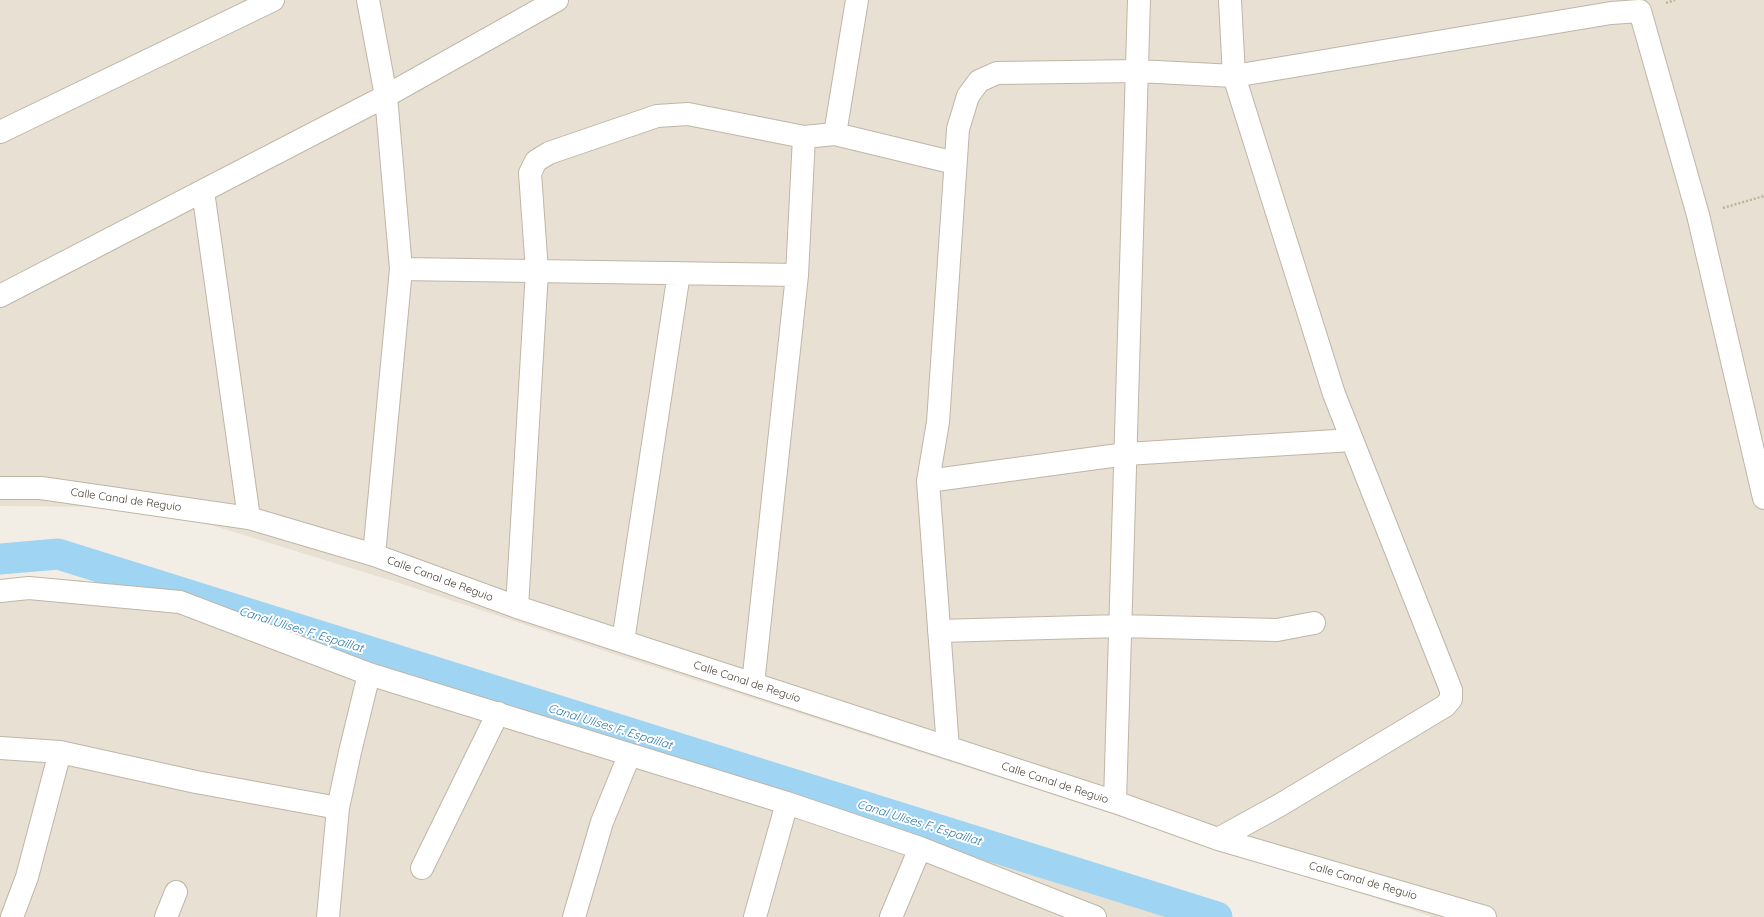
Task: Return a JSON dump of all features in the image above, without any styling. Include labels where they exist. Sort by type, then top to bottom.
[{"type":"street","points":[[0,132],[273,0]]},
{"type":"street","points":[[368,0],[386,96],[401,269],[374,555]]},
{"type":"street","points":[[0,296],[386,96],[557,0]]},
{"type":"street","points":[[835,134],[856,0]]},
{"type":"street","points":[[1115,802],[1139,0]]},
{"type":"street","points":[[1218,839],[1280,805],[1445,706],[1451,699],[1451,690],[1334,394],[1234,76],[1230,0]]},
{"type":"street","points":[[948,748],[928,481],[938,422],[958,129],[968,96],[979,82],[997,73],[1138,71],[1234,76],[1611,13],[1640,11],[1756,427],[1764,498]]},
{"type":"street","points":[[517,607],[537,271],[530,173],[536,161],[549,153],[657,116],[688,114],[804,137],[835,134],[955,163]]},
{"type":"street","points":[[753,684],[797,275],[804,137]]},
{"type":"street","points":[[203,191],[249,518]]},
{"type":"street","points":[[401,269],[797,275]]},
{"type":"street","points":[[623,641],[679,273]]},
{"type":"street","points":[[928,481],[1126,454],[1352,440]]},
{"type":"street","name":"Calle Canal de Reguio","points":[[0,488],[41,488],[249,518],[374,555],[517,607],[1115,802],[1218,839],[1485,917]]},
{"type":"street","points":[[0,591],[29,588],[180,602],[369,674],[498,713],[629,756],[787,803],[920,848],[1094,917]]},
{"type":"street","points":[[939,631],[1120,626],[1277,630],[1314,623]]},
{"type":"street","points":[[328,917],[338,808],[369,674]]},
{"type":"street","points":[[422,868],[498,713]]},
{"type":"street","points":[[0,748],[60,752],[196,782],[338,808]]},
{"type":"street","points":[[12,917],[27,877],[60,752]]},
{"type":"street","points":[[574,917],[602,822],[629,756]]},
{"type":"street","points":[[755,917],[787,803]]},
{"type":"street","points":[[891,917],[920,848]]},
{"type":"street","points":[[166,917],[176,892]]},
{"type":"path","points":[[1698,215],[1764,196]]},
{"type":"shaded area","points":[[0,0],[1764,0],[1764,917],[1434,917],[620,656],[396,582],[211,525],[112,507],[0,506]]},
{"type":"shaded area","points":[[80,580],[479,695],[1015,866],[1169,917],[0,917],[0,587]]},
{"type":"waterway","name":"Canal Ulises F. Espaillat","points":[[0,559],[58,554],[1217,917]]}]
